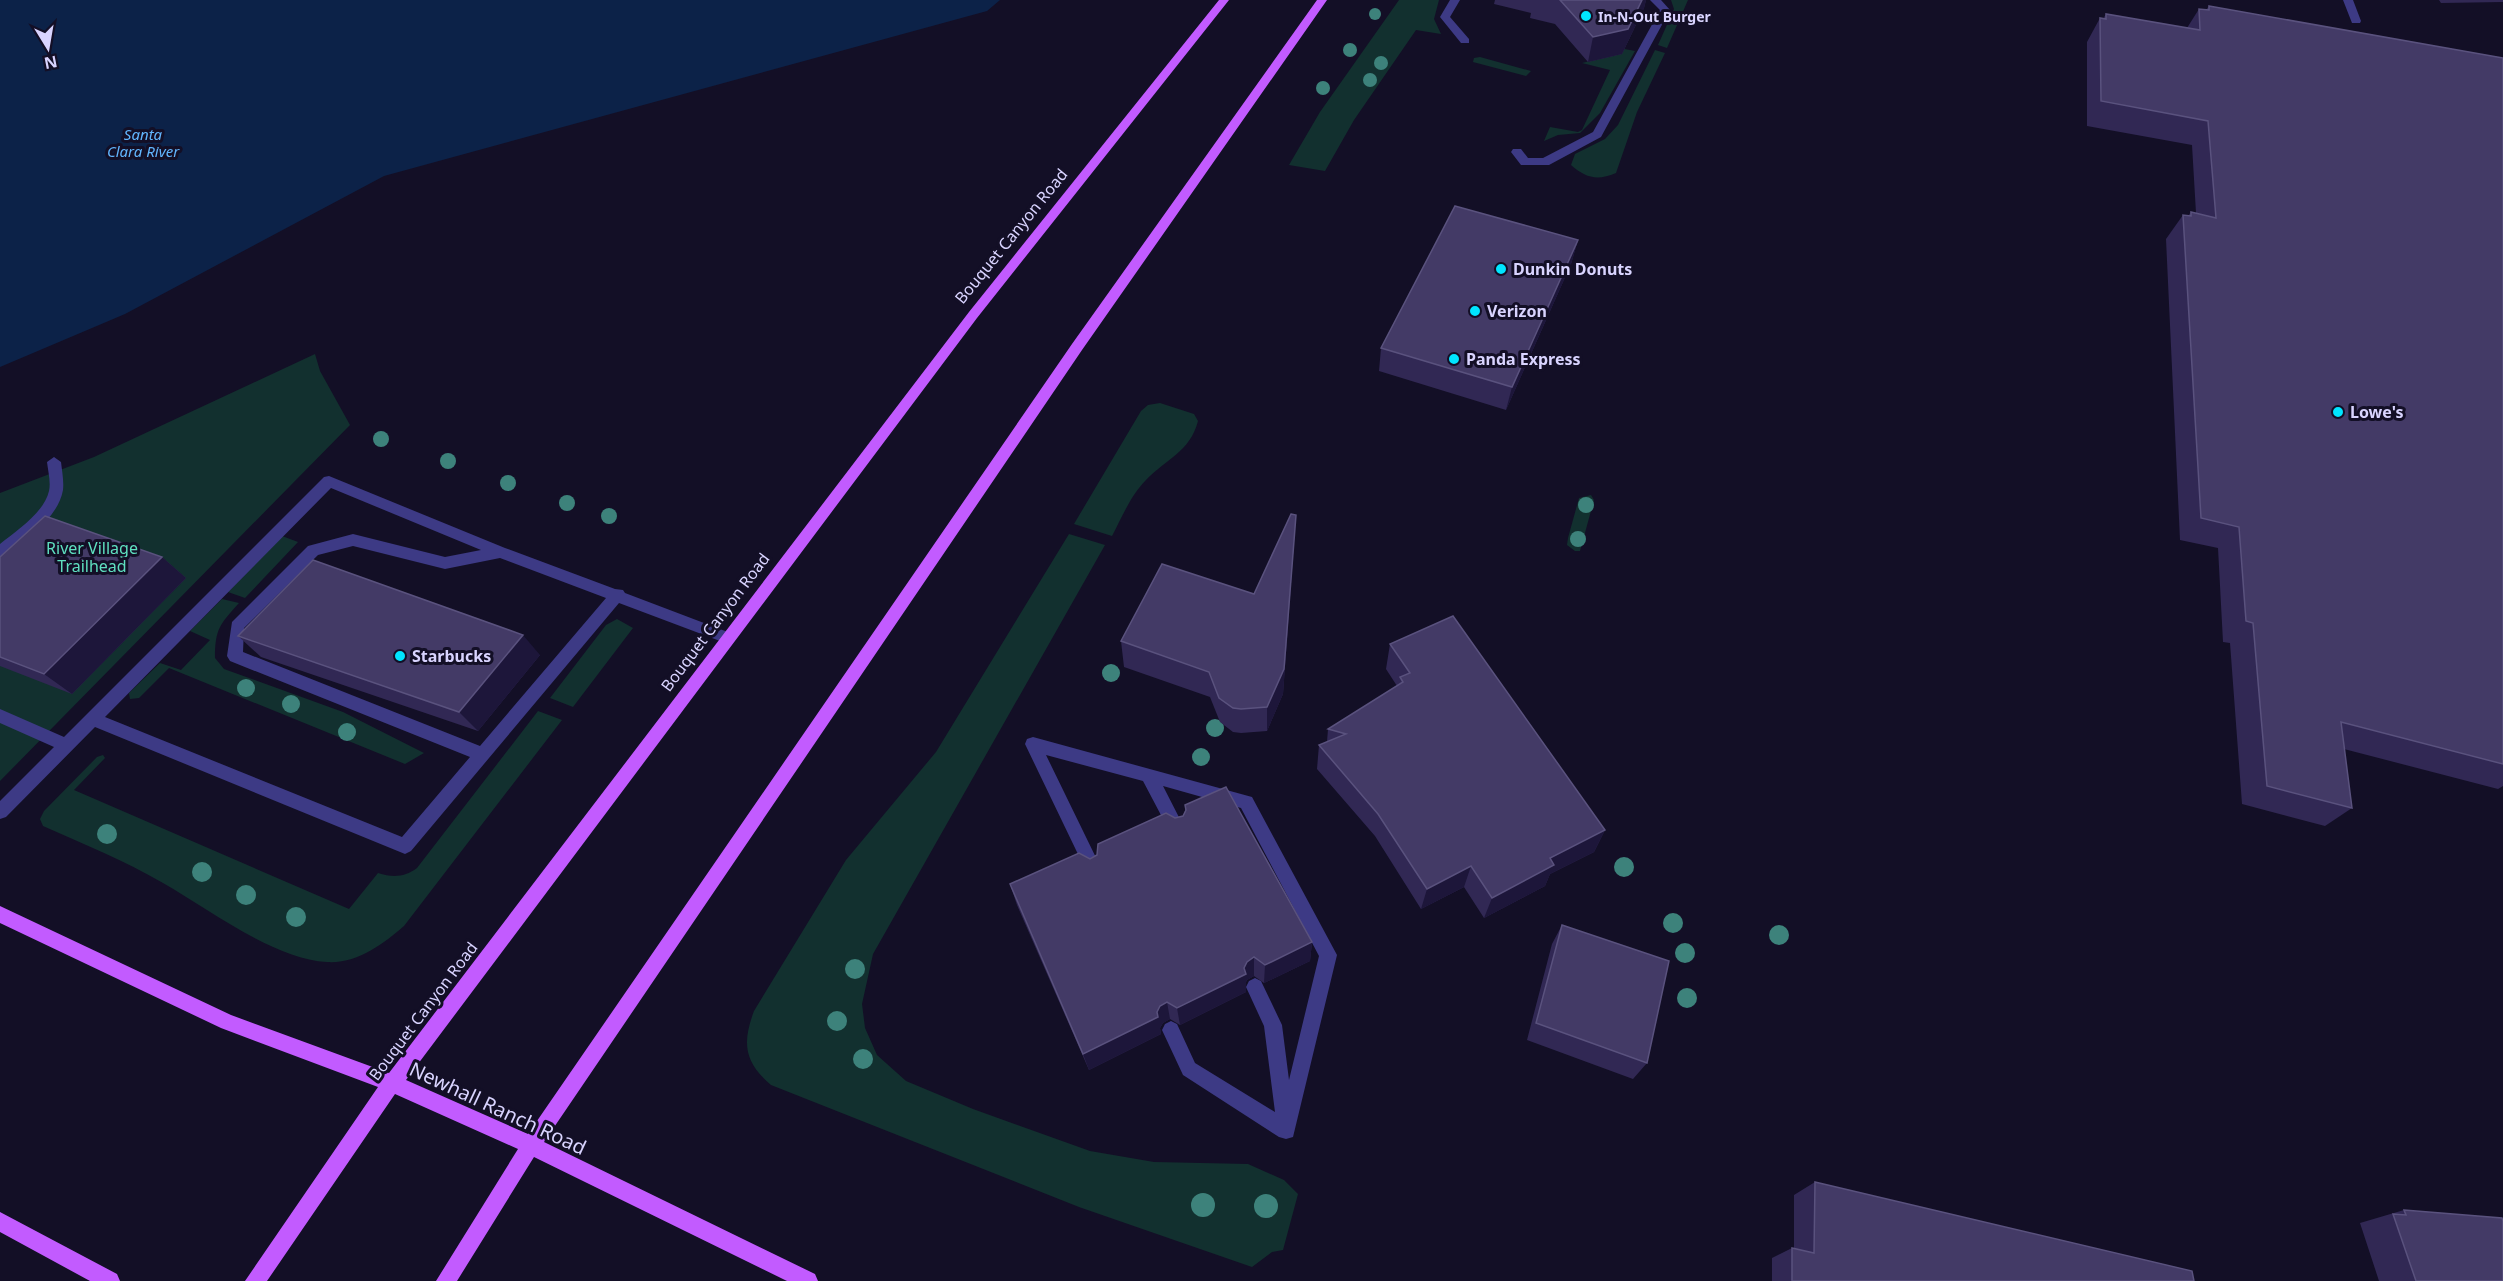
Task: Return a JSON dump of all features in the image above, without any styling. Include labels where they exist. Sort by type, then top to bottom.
[{"type":"main road","name":"Bouquet Canyon Road","points":[[255,1281],[392,1083],[972,315],[1224,0]]},
{"type":"main road","points":[[446,1281],[531,1145],[1077,347],[1322,0]]},
{"type":"main road","name":"Newhall Ranch Road","points":[[0,914],[227,1022],[392,1083],[531,1145],[808,1281]]},
{"type":"main road","points":[[0,1222],[110,1281]]},
{"type":"lane","points":[[1455,0],[1445,17],[1465,40]]},
{"type":"lane","points":[[1517,152],[1525,162],[1545,162],[1597,134],[1665,10],[1655,0]]},
{"type":"lane","points":[[2348,0],[2356,21]]},
{"type":"lane","points":[[0,553],[35,522],[53,499],[56,491],[54,462]]},
{"type":"lane","points":[[0,812],[329,481],[500,552],[618,594],[728,638]]},
{"type":"lane","points":[[481,754],[235,656],[237,626],[313,550],[353,540],[445,563],[500,552]]},
{"type":"lane","points":[[93,719],[405,846],[618,594]]},
{"type":"lane","points":[[0,716],[67,745]]},
{"type":"lane","points":[[1094,870],[1033,744],[1246,802],[1328,955],[1286,1130]]},
{"type":"lane","points":[[1148,775],[1178,831]]},
{"type":"lane","points":[[1255,987],[1273,1025],[1286,1130]]},
{"type":"lane","points":[[1171,1030],[1189,1069],[1286,1130]]},
{"type":"green space","points":[[1399,0],[1439,0],[1434,19],[1441,34],[1416,30],[1354,120],[1325,171],[1289,165],[1320,112]]},
{"type":"green space","points":[[1671,0],[1688,0],[1667,48],[1658,45],[1674,9]]},
{"type":"green space","points":[[1614,47],[1635,51],[1600,113],[1580,133],[1558,135],[1544,141],[1550,127],[1578,132],[1582,130],[1610,70],[1582,63],[1619,54]]},
{"type":"green space","points":[[1655,50],[1665,53],[1637,112],[1616,173],[1603,177],[1592,177],[1582,173],[1571,165],[1575,154],[1605,139],[1618,125]]},
{"type":"green space","points":[[1480,57],[1531,71],[1526,76],[1473,62],[1474,58]]},
{"type":"green space","name":"River Village Trailhead","points":[[315,354],[320,371],[350,425],[0,781],[0,493],[94,457]]},
{"type":"green space","points":[[1160,403],[1194,414],[1198,421],[1189,440],[1136,492],[1112,536],[1074,524],[1141,411],[1148,405]]},
{"type":"green space","points":[[1591,495],[1594,500],[1580,551],[1575,551],[1567,545],[1579,498]]},
{"type":"green space","points":[[1069,534],[1105,545],[873,954],[862,1004],[865,1028],[877,1055],[906,1081],[973,1109],[1090,1151],[1154,1162],[1248,1164],[1284,1180],[1298,1194],[1283,1250],[1272,1252],[1252,1267],[1079,1207],[771,1085],[755,1068],[748,1051],[748,1033],[754,1011],[846,860],[936,752]]},
{"type":"green space","points":[[282,536],[298,542],[245,598],[228,592]]},
{"type":"green space","points":[[222,599],[239,603],[223,622],[216,640],[215,658],[224,669],[343,712],[424,753],[405,764],[169,668],[139,698],[130,699],[129,693],[160,663],[181,670],[210,640],[190,631]]},
{"type":"green space","points":[[617,619],[633,628],[573,707],[550,698],[606,625]]},
{"type":"green space","points":[[538,711],[562,720],[404,926],[369,952],[349,960],[327,962],[306,959],[264,943],[149,875],[43,826],[40,819],[44,811],[97,757],[103,755],[105,758],[74,790],[349,909],[378,873],[399,876],[417,868]]},
{"type":"water","name":"Santa Clara River","points":[[0,0],[1000,0],[987,11],[384,176],[125,314],[0,367]]},
{"type":"building","points":[[1560,0],[1642,0],[1628,29],[1593,37]]},
{"type":"building","name":"Lowe's","points":[[2209,6],[2503,58],[2503,764],[2341,722],[2352,808],[2267,786],[2253,623],[2246,621],[2239,527],[2201,518],[2183,215],[2191,216],[2191,212],[2216,218],[2208,121],[2101,101],[2100,18],[2106,19],[2106,14],[2200,30],[2199,9],[2209,10]]},
{"type":"building","points":[[1455,206],[1578,240],[1512,387],[1381,348]]},
{"type":"building","points":[[1291,514],[1296,515],[1284,669],[1267,707],[1233,708],[1219,698],[1209,672],[1121,641],[1162,564],[1254,594]]},
{"type":"building","points":[[45,516],[162,557],[44,674],[0,657],[0,557]]},
{"type":"building","name":"Starbucks","points":[[313,560],[523,635],[459,712],[238,636]]},
{"type":"building","points":[[1453,616],[1605,830],[1550,858],[1554,865],[1492,898],[1471,866],[1427,889],[1378,814],[1319,745],[1346,734],[1328,729],[1403,682],[1400,677],[1410,673],[1390,644]]},
{"type":"building","points":[[1226,787],[1312,942],[1265,965],[1254,957],[1247,962],[1244,968],[1246,974],[1177,1008],[1167,1002],[1160,1006],[1157,1012],[1158,1017],[1083,1054],[1010,884],[1079,853],[1090,859],[1097,855],[1098,844],[1166,813],[1175,818],[1183,816],[1186,810],[1185,805]]},
{"type":"building","points":[[1562,925],[1669,961],[1647,1063],[1536,1023]]},
{"type":"building","points":[[1815,1182],[2192,1271],[2194,1281],[1792,1281],[1792,1248],[1814,1253]]},
{"type":"building","points":[[2404,1210],[2502,1218],[2503,1281],[2416,1281],[2393,1214],[2406,1215]]},
{"type":"place","name":"In-N-Out Burger","points":[[1586,16]]},
{"type":"place","name":"Dunkin Donuts","points":[[1501,269]]},
{"type":"place","name":"Verizon","points":[[1475,311]]},
{"type":"place","name":"Panda Express","points":[[1454,359]]},
{"type":"place","name":"Lowe's","points":[[2338,412]]},
{"type":"place","name":"Starbucks","points":[[400,656]]}]
